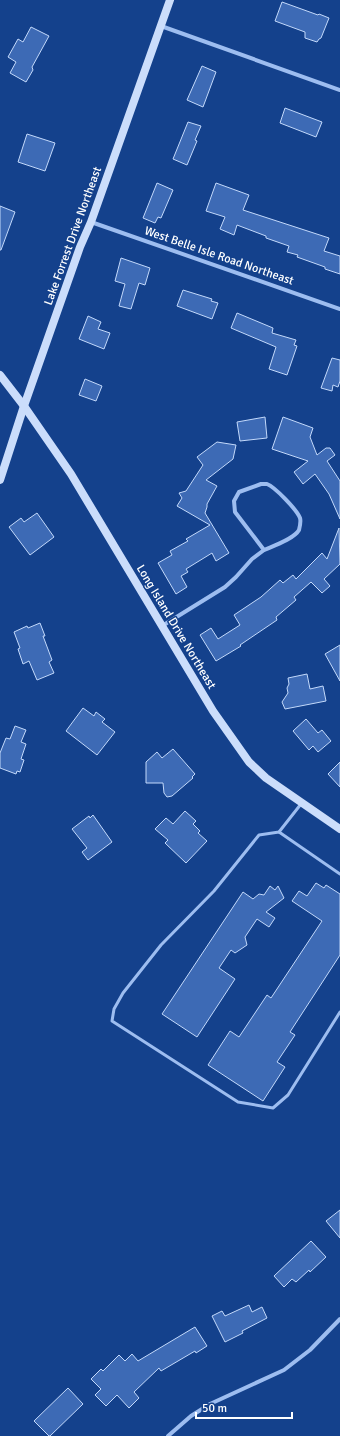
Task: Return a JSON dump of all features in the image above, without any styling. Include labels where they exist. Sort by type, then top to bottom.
[{"type":"street","name":"Lake Forrest Drive Northeast","points":[[0,480],[24,406],[80,247],[91,222],[170,0]]},
{"type":"street","points":[[161,26],[340,90]]},
{"type":"street","name":"West Belle Isle Road Northeast","points":[[91,222],[340,309]]},
{"type":"street","name":"Long Island Drive Northeast","points":[[0,375],[24,406],[70,474],[231,739],[249,762],[266,778],[340,829]]},
{"type":"street","points":[[161,626],[224,587],[236,577],[252,559],[264,550],[292,537],[299,529],[300,518],[296,511],[275,489],[268,484],[261,484],[239,492],[234,501],[235,512],[264,550]]},
{"type":"street","points":[[168,1436],[191,1416],[210,1404],[284,1370],[310,1350],[340,1319]]},
{"type":"lane","points":[[302,802],[279,832],[259,836],[214,891],[162,945],[123,993],[114,1009],[112,1021],[238,1102],[273,1108],[288,1095],[340,1012]]},
{"type":"lane","points":[[279,832],[340,874]]},
{"type":"building","points":[[282,2],[329,18],[321,38],[317,42],[305,38],[305,32],[275,21]]},
{"type":"building","points":[[31,27],[49,36],[32,67],[33,70],[26,82],[10,73],[16,62],[8,57],[18,39],[23,42]]},
{"type":"building","points":[[202,66],[216,72],[203,107],[187,100]]},
{"type":"building","points":[[285,108],[322,122],[316,137],[280,123]]},
{"type":"building","points":[[188,122],[201,126],[195,140],[197,141],[187,165],[173,159]]},
{"type":"building","points":[[27,134],[55,143],[45,171],[18,162]]},
{"type":"building","points":[[157,183],[173,190],[161,218],[158,217],[155,223],[143,218]]},
{"type":"building","points":[[216,183],[249,195],[243,210],[329,238],[324,251],[340,256],[340,274],[297,257],[298,255],[287,252],[289,246],[237,225],[234,235],[220,229],[225,217],[206,211]]},
{"type":"building","points":[[0,206],[15,212],[1,250],[0,250]]},
{"type":"building","points":[[121,258],[150,268],[145,285],[139,283],[131,309],[119,306],[125,284],[115,281]]},
{"type":"building","points":[[183,290],[212,299],[211,301],[218,303],[212,319],[177,306]]},
{"type":"building","points":[[237,313],[273,328],[272,333],[296,340],[294,345],[297,346],[287,375],[269,369],[276,347],[231,328]]},
{"type":"building","points":[[88,316],[101,322],[98,329],[110,333],[104,349],[79,339]]},
{"type":"building","points":[[332,358],[340,360],[340,381],[338,387],[333,385],[332,391],[321,388]]},
{"type":"building","points":[[85,379],[102,386],[96,401],[79,395]]},
{"type":"building","points":[[265,417],[267,438],[240,441],[237,422]]},
{"type":"building","points":[[283,417],[313,428],[310,437],[317,455],[326,448],[330,448],[335,455],[327,461],[340,481],[340,519],[329,494],[315,474],[303,484],[294,472],[308,461],[272,449]]},
{"type":"building","points":[[217,442],[236,445],[233,459],[206,480],[217,486],[207,504],[205,513],[229,553],[216,561],[212,553],[186,569],[188,572],[181,576],[187,587],[176,594],[158,563],[172,555],[170,551],[188,541],[186,539],[210,525],[177,506],[182,498],[179,493],[186,491],[203,465],[197,457]]},
{"type":"building","points":[[37,513],[54,537],[30,555],[9,527],[21,518],[24,522]]},
{"type":"building","points":[[339,528],[340,564],[324,579],[330,586],[322,593],[311,582],[294,597],[296,600],[276,617],[277,620],[240,645],[241,646],[216,661],[200,635],[211,628],[218,639],[240,625],[234,615],[261,597],[280,580],[283,583],[293,575],[296,579],[322,553],[327,559]]},
{"type":"building","points":[[40,623],[52,660],[49,662],[54,673],[37,680],[29,661],[23,664],[18,649],[20,648],[14,632],[27,626],[28,628]]},
{"type":"building","points":[[340,645],[340,681],[325,654]]},
{"type":"building","points":[[307,674],[310,689],[323,686],[326,701],[285,709],[282,702],[288,693],[288,678]]},
{"type":"building","points":[[83,708],[94,716],[96,712],[105,719],[102,722],[115,732],[97,755],[66,731]]},
{"type":"building","points":[[306,719],[318,733],[322,730],[331,741],[318,752],[313,746],[309,750],[293,731]]},
{"type":"building","points":[[15,726],[26,730],[21,742],[26,744],[21,759],[24,760],[20,772],[17,771],[16,774],[0,768],[0,753],[6,738],[10,739]]},
{"type":"building","points":[[173,749],[195,774],[192,777],[193,778],[172,796],[167,797],[164,793],[163,783],[146,783],[146,762],[157,752],[162,758]]},
{"type":"building","points":[[340,762],[340,787],[328,774]]},
{"type":"building","points":[[185,811],[196,821],[193,824],[200,831],[198,833],[207,841],[186,863],[165,843],[168,840],[155,829],[166,818],[173,824]]},
{"type":"building","points":[[93,815],[112,842],[88,860],[82,852],[87,848],[72,829],[89,816],[90,818]]},
{"type":"building","points":[[316,883],[324,888],[326,885],[340,894],[340,955],[290,1032],[295,1035],[277,1062],[285,1067],[263,1101],[208,1065],[230,1031],[239,1037],[267,995],[271,998],[322,921],[292,901],[299,891],[307,896]]},
{"type":"building","points":[[270,886],[275,890],[278,886],[284,898],[266,912],[275,918],[269,927],[257,919],[245,937],[247,945],[235,953],[231,950],[219,968],[235,979],[197,1037],[162,1014],[243,892],[253,899],[259,894],[264,895]]},
{"type":"building","points":[[340,1210],[340,1238],[326,1221]]},
{"type":"building","points":[[311,1241],[326,1257],[310,1272],[309,1270],[296,1282],[292,1279],[284,1287],[274,1276]]},
{"type":"building","points":[[249,1305],[252,1312],[262,1307],[267,1318],[225,1342],[212,1316],[222,1311],[225,1316]]},
{"type":"building","points":[[195,1327],[207,1346],[196,1353],[195,1351],[161,1371],[159,1368],[134,1392],[139,1398],[129,1408],[117,1395],[106,1406],[95,1395],[101,1389],[91,1379],[101,1369],[103,1371],[119,1355],[125,1361],[132,1354],[138,1361]]},
{"type":"building","points":[[68,1388],[83,1404],[49,1436],[34,1421]]}]
